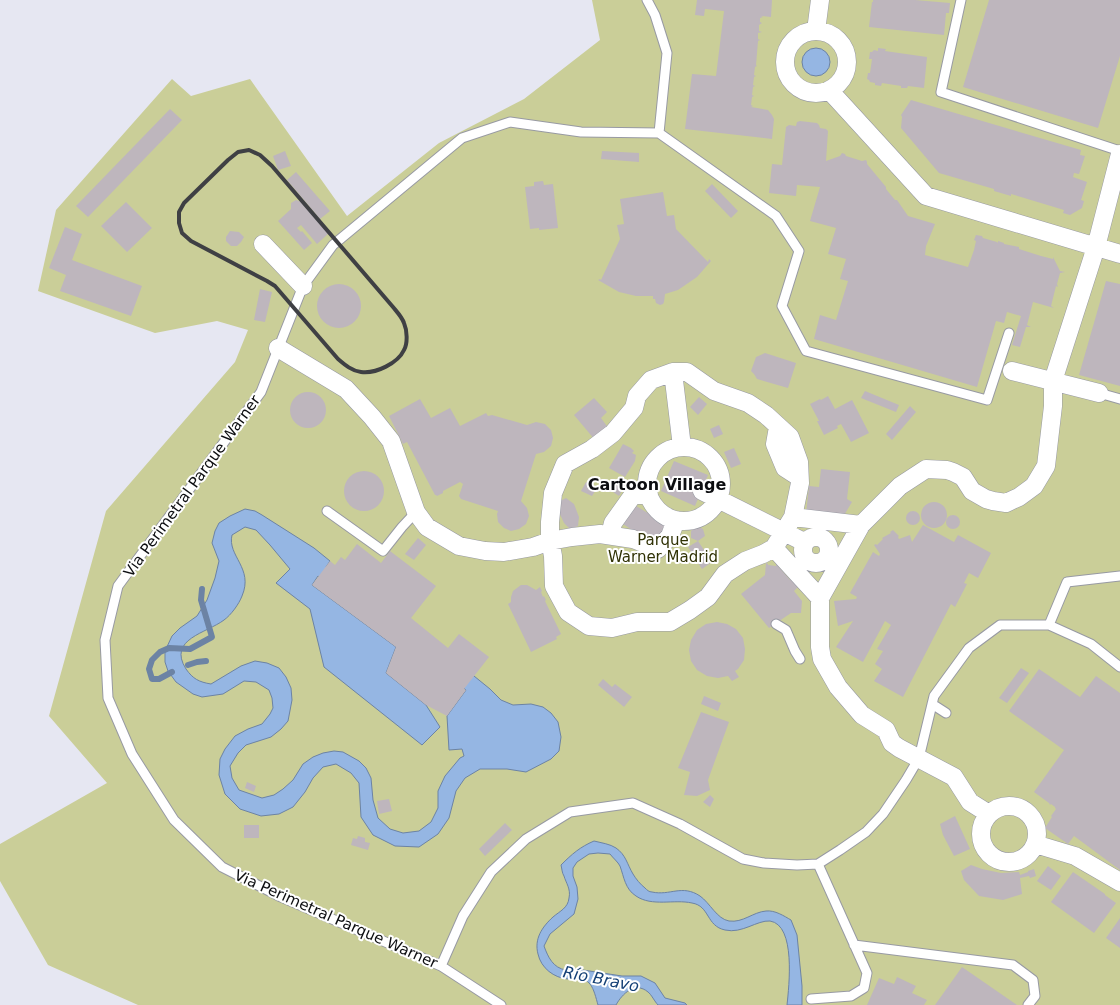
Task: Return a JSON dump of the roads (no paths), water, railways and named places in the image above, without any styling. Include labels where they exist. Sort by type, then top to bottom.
[{"type":"street","points":[[816,31],[820,0]]},
{"type":"street","points":[[816,31],[827,33],[836,38],[843,46],[847,66],[844,76],[837,85],[819,93],[809,92],[792,82],[787,73],[785,63],[786,53],[790,44],[798,37],[816,31]]},
{"type":"street","points":[[829,90],[926,196],[1120,254]]},
{"type":"street","points":[[989,814],[970,802],[954,777],[892,743],[886,730],[862,715],[838,687],[822,659],[820,647],[820,598],[834,559],[860,525],[900,486],[926,469],[953,472],[963,477],[972,491],[993,501],[1006,503],[1020,497],[1034,486],[1046,466],[1053,406],[1053,381],[1096,247],[1120,152]]},
{"type":"street","points":[[262,244],[303,286]]},
{"type":"street","points":[[278,348],[346,389],[372,417],[391,441],[416,512],[427,527],[459,546],[484,551],[504,552],[600,534],[633,539],[658,549],[670,536],[676,520]]},
{"type":"street","points":[[1005,369],[1099,393]]},
{"type":"street","points":[[673,372],[682,447]]},
{"type":"street","points":[[673,372],[687,372],[714,391],[748,403],[766,415],[790,437],[799,462],[800,483],[789,525],[774,548],[745,561],[725,574],[708,597],[691,610],[670,622],[637,622],[612,628],[589,626],[568,612],[554,586],[554,556],[550,542],[550,522],[554,493],[565,464],[592,449],[613,433],[634,408],[638,396],[651,380],[673,372]]},
{"type":"street","points":[[682,447],[692,448],[704,453],[714,461],[720,473],[721,486],[718,499],[711,510],[701,517],[689,520],[676,520],[664,515],[655,506],[649,495],[647,482],[650,470],[657,460],[667,451],[682,447]]},
{"type":"street","points":[[702,490],[718,499],[789,525],[860,525]]},
{"type":"street","points":[[610,536],[613,523],[633,495],[649,495]]},
{"type":"street","points":[[789,525],[804,542],[816,536],[823,538],[828,543],[834,559]]},
{"type":"street","points":[[774,548],[820,598]]},
{"type":"street","points":[[1005,806],[1015,806],[1031,816],[1035,825],[1035,844],[1023,857],[1015,861],[998,859],[984,848],[981,830],[983,822],[996,809],[1005,806]]},
{"type":"street","points":[[1035,844],[1075,856],[1120,882]]},
{"type":"lane","points":[[647,0],[655,15],[667,53],[659,133],[776,216],[799,251],[782,306],[806,351],[987,400],[1005,369],[1009,333]]},
{"type":"lane","points":[[961,0],[942,92],[1120,152]]},
{"type":"lane","name":"Via Perimetral Parque Warner","points":[[501,1005],[441,966],[281,897],[222,868],[174,820],[132,754],[108,698],[104,640],[118,586],[261,392],[303,286],[333,245],[462,138],[510,122],[581,132],[659,133]]},
{"type":"lane","points":[[1099,393],[1120,399]]},
{"type":"lane","points":[[327,511],[383,551],[416,512]]},
{"type":"lane","points":[[1049,625],[1067,582],[1120,576]]},
{"type":"lane","points":[[776,624],[786,630],[800,658]]},
{"type":"lane","points":[[441,966],[463,916],[490,872],[526,839],[570,812],[633,803],[680,824],[743,859],[789,865],[818,864],[866,832],[883,814],[919,758],[934,696],[970,648],[1000,625],[1049,625],[1091,644],[1120,667]]},
{"type":"lane","points":[[932,704],[946,713]]},
{"type":"lane","points":[[811,999],[850,996],[864,988],[867,973],[818,864]]},
{"type":"lane","points":[[854,945],[1013,965],[1033,980],[1035,996],[1028,1005]]},
{"type":"water","points":[[816,48],[826,52],[830,62],[826,72],[816,76],[806,72],[802,62],[806,52]]},
{"type":"water","points":[[245,509],[262,515],[314,548],[330,561],[326,567],[474,676],[501,700],[513,705],[531,704],[543,707],[558,722],[561,737],[559,751],[551,759],[526,772],[507,769],[480,769],[465,778],[456,791],[449,818],[438,834],[419,847],[395,846],[373,835],[361,817],[359,783],[351,773],[336,764],[323,767],[293,807],[279,814],[261,816],[240,809],[225,794],[219,775],[220,759],[235,736],[262,724],[270,714],[273,708],[269,690],[256,682],[244,681],[223,694],[202,697],[193,694],[176,682],[168,671],[165,662],[165,651],[172,636],[197,616],[207,600],[219,561],[212,543],[215,531],[219,523]],"holes":[[[245,527],[256,530],[290,569],[276,583],[310,609],[324,667],[422,745],[440,727],[426,705],[386,673],[396,647],[312,585],[318,576],[466,690],[447,716],[449,750],[462,749],[464,756],[460,758],[445,776],[438,791],[438,808],[431,822],[419,831],[403,833],[390,829],[378,818],[373,800],[371,778],[366,768],[359,761],[343,752],[334,751],[313,757],[303,764],[293,780],[283,789],[274,795],[262,798],[239,790],[232,778],[230,766],[238,753],[246,745],[271,737],[288,721],[292,700],[291,688],[279,668],[267,663],[255,661],[241,666],[211,684],[194,678],[186,669],[181,659],[185,644],[199,633],[224,620],[237,606],[245,586],[245,578],[231,543],[232,535]]]},
{"type":"water","name":"Río Bravo","points":[[594,841],[616,848],[624,857],[637,880],[650,892],[687,891],[694,893],[704,899],[717,914],[729,921],[769,911],[773,911],[791,920],[797,935],[802,1005],[787,1005],[789,957],[784,933],[778,925],[765,921],[743,929],[725,930],[714,925],[698,905],[685,902],[656,902],[642,899],[629,890],[620,866],[610,854],[589,854],[577,862],[573,868],[578,899],[574,914],[550,934],[544,946],[547,954],[554,964],[561,969],[566,970],[570,968],[622,976],[641,976],[655,983],[665,998],[687,1005],[658,1005],[649,993],[643,989],[634,988],[625,993],[616,1005],[598,1005],[593,988],[588,982],[580,979],[558,977],[545,968],[537,949],[538,938],[545,925],[567,904],[569,895],[569,889],[561,865],[576,851]]},
{"type":"waterway","points":[[172,672],[159,679],[152,679],[149,669],[152,660],[160,652],[169,648],[190,649],[212,637],[201,600],[202,589]]},
{"type":"waterway","points":[[188,665],[206,661]]},
{"type":"railway","points":[[249,150],[260,155],[272,166],[401,317],[406,329],[406,344],[401,355],[386,367],[367,372],[349,367],[338,359],[275,286],[191,241],[182,233],[179,223],[179,212],[184,203],[228,160],[238,152],[249,150]]},
{"type":"district","name":"Cartoon Village","points":[[657,484]]},
{"type":"park label","name":"Parque Warner Madrid","points":[[663,548]]}]
